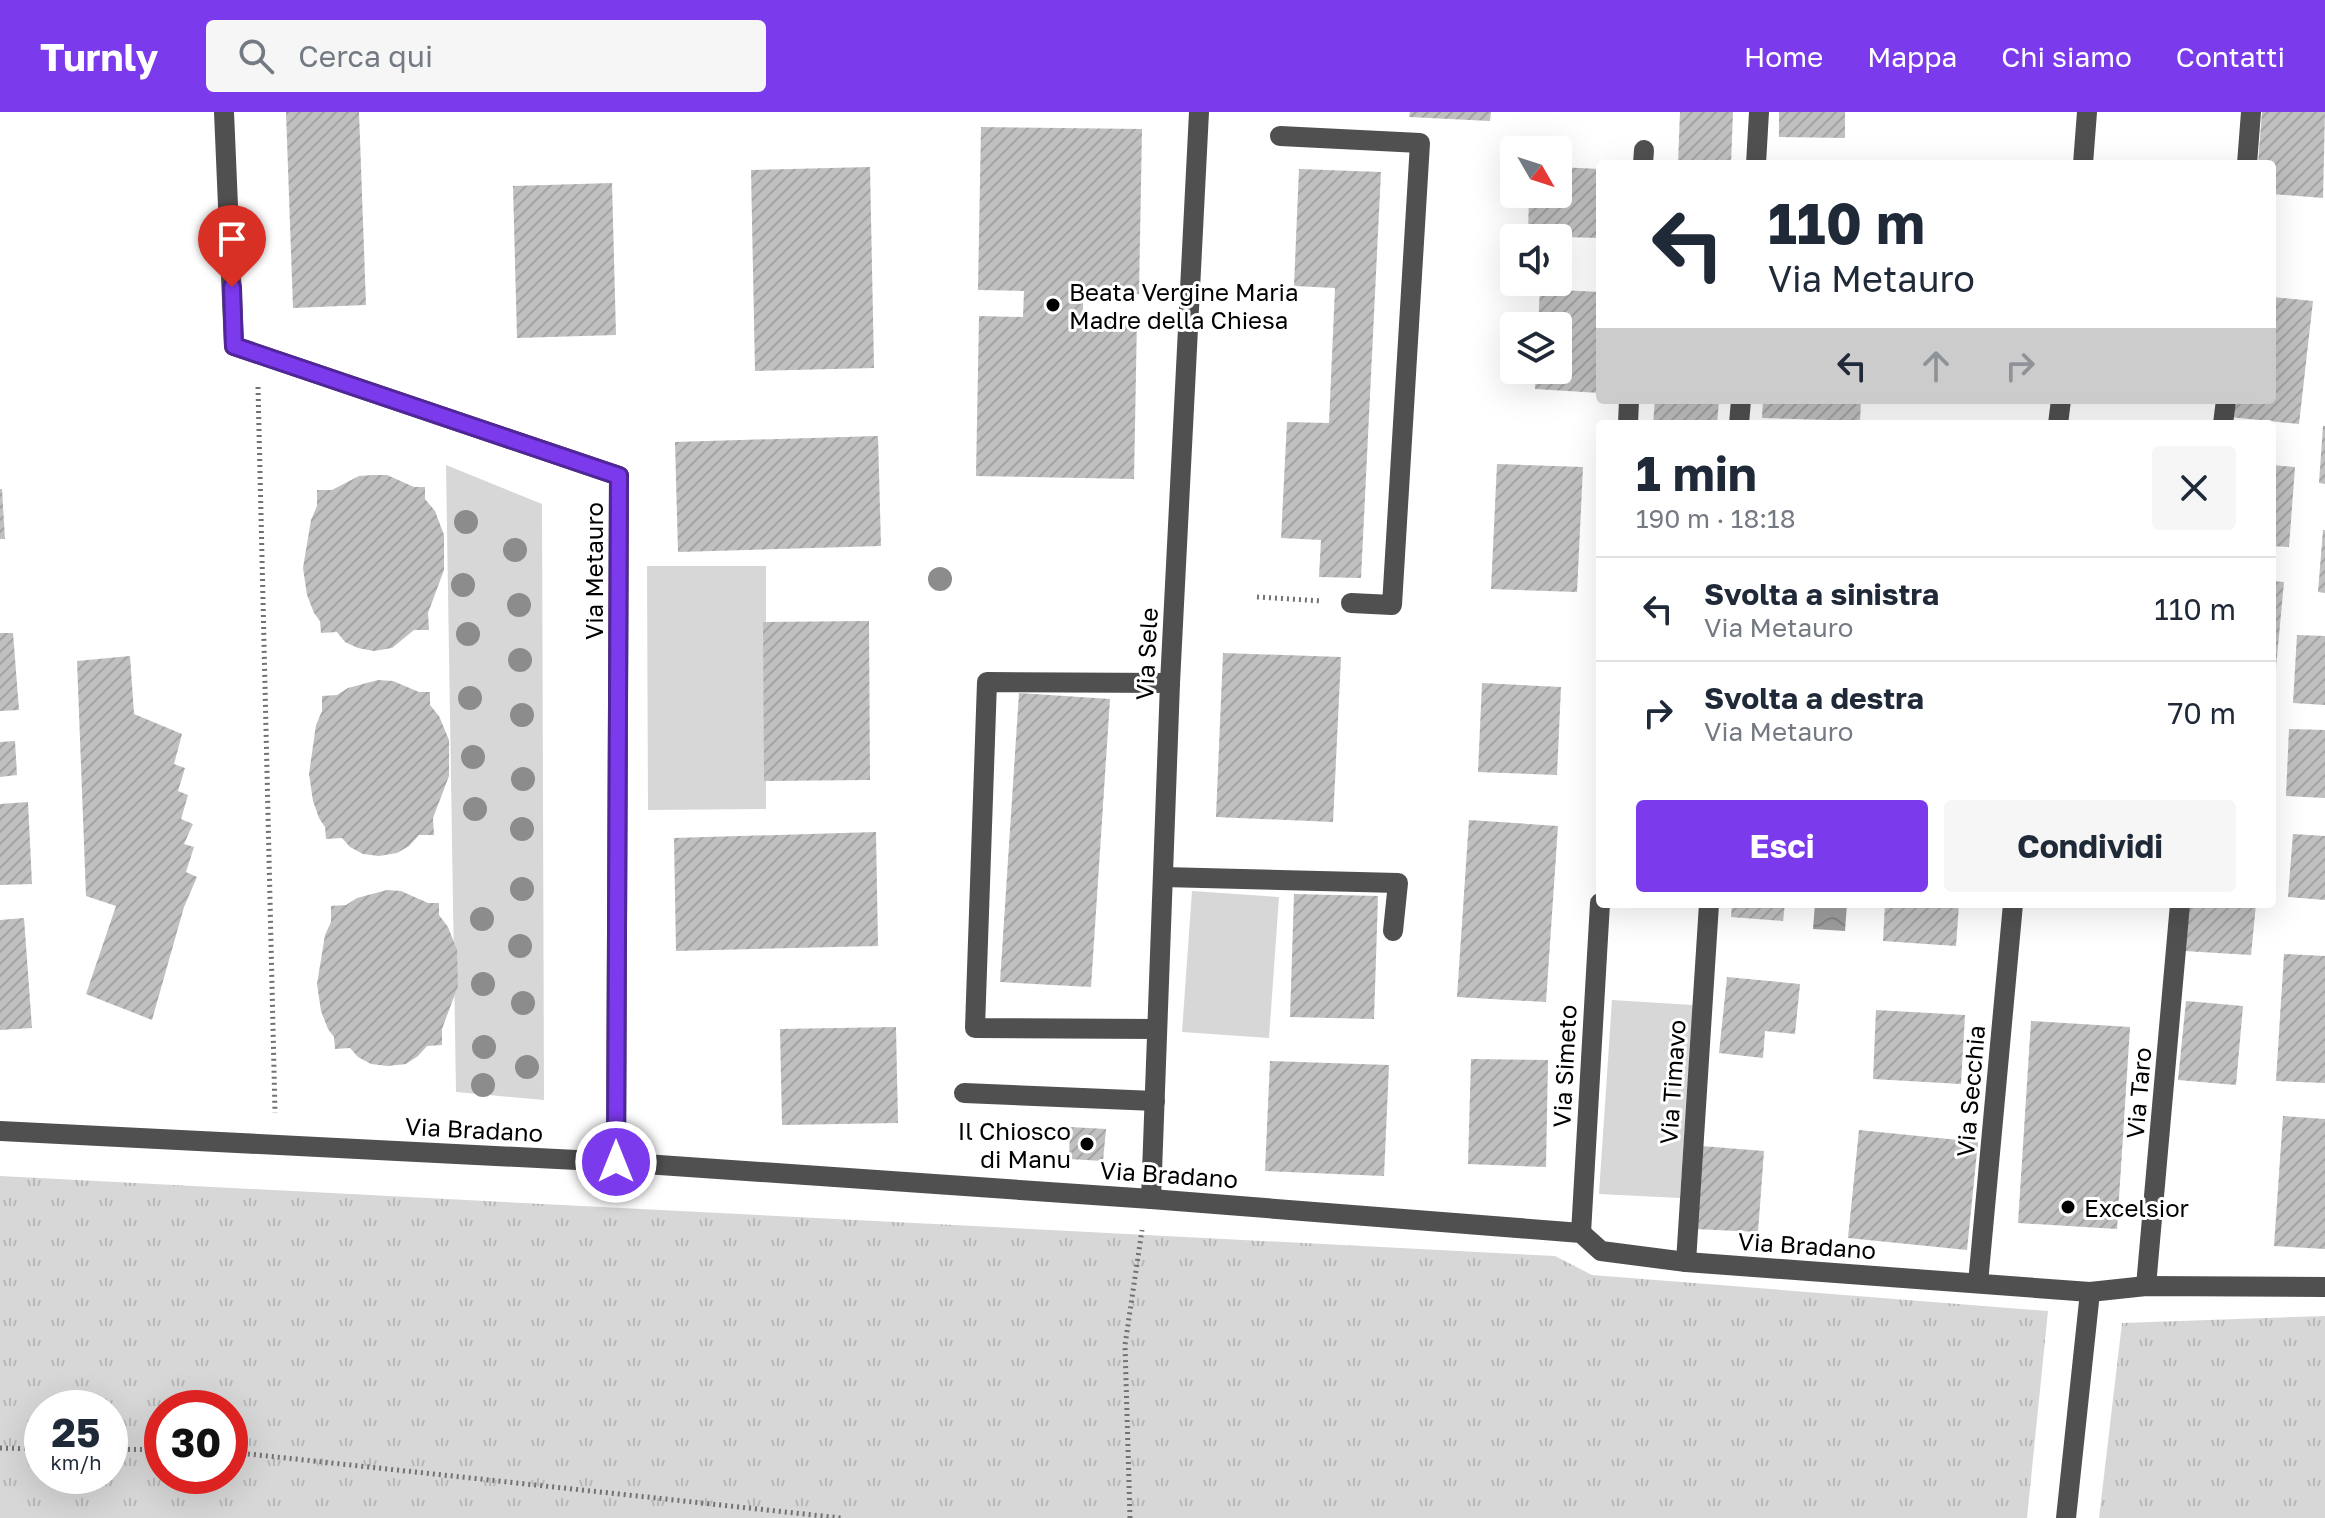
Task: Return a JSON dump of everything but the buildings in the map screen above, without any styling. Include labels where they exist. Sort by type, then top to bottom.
[{"type":"street","name":"Via Metauro","points":[[224,112],[234,346],[619,476],[616,1162]]},
{"type":"street","name":"Via Sele","points":[[1151,1199],[1170,683],[1199,112]]},
{"type":"street","points":[[1756,160],[1759,112]]},
{"type":"street","points":[[2083,160],[2087,112]]},
{"type":"street","points":[[2247,160],[2251,112]]},
{"type":"street","points":[[1280,136],[1420,143],[1392,605],[1351,603]]},
{"type":"street","points":[[1157,1029],[975,1028],[987,682],[1170,683]]},
{"type":"street","points":[[1163,877],[1398,883],[1393,931]]},
{"type":"street","name":"Via Simeto","points":[[1581,1233],[1600,908]]},
{"type":"street","name":"Via Timavo","points":[[1686,1262],[1709,908]]},
{"type":"street","name":"Via Secchia","points":[[1978,1283],[2013,908]]},
{"type":"street","name":"Via Taro","points":[[2146,1286],[2180,908]]},
{"type":"street","points":[[964,1093],[1155,1101]]},
{"type":"street","name":"Via Bradano","points":[[0,1131],[616,1162],[1151,1199],[1581,1233],[1601,1251],[1686,1262],[2090,1292],[2146,1286],[2325,1287]]},
{"type":"street","points":[[2066,1518],[2090,1292]]},
{"type":"path","points":[[257,354],[276,1146]]},
{"type":"path","points":[[1257,597],[1351,603]]},
{"type":"path","points":[[1130,1518],[1125,1345],[1141,1235],[1151,1199]]},
{"type":"path","points":[[0,1448],[24,1449]]},
{"type":"path","points":[[248,1454],[841,1518]]},
{"type":"green space","points":[[446,465],[542,504],[544,1100],[456,1092]]},
{"type":"green space","points":[[647,566],[766,566],[766,809],[648,810]]},
{"type":"green space","points":[[1192,891],[1279,897],[1269,1038],[1182,1032]]},
{"type":"green space","points":[[1612,1000],[1693,1005],[1680,1198],[1599,1194]]},
{"type":"green space","points":[[0,1176],[1555,1256],[1592,1275],[2048,1311],[2027,1518],[0,1518]]},
{"type":"green space","points":[[2325,1316],[2325,1518],[2099,1518],[2122,1323]]},
{"type":"water","points":[[1815,908],[1847,908],[1845,931],[1813,929]]},
{"type":"place","name":"Beata Vergine Maria Madre della Chiesa","points":[[1053,305]]},
{"type":"place","name":"Il Chiosco di Manu","points":[[1087,1144]]},
{"type":"place","name":"Excelsior","points":[[2068,1207]]},
{"type":"route","points":[[232,287],[234,346],[619,476],[616,1162]]}]
